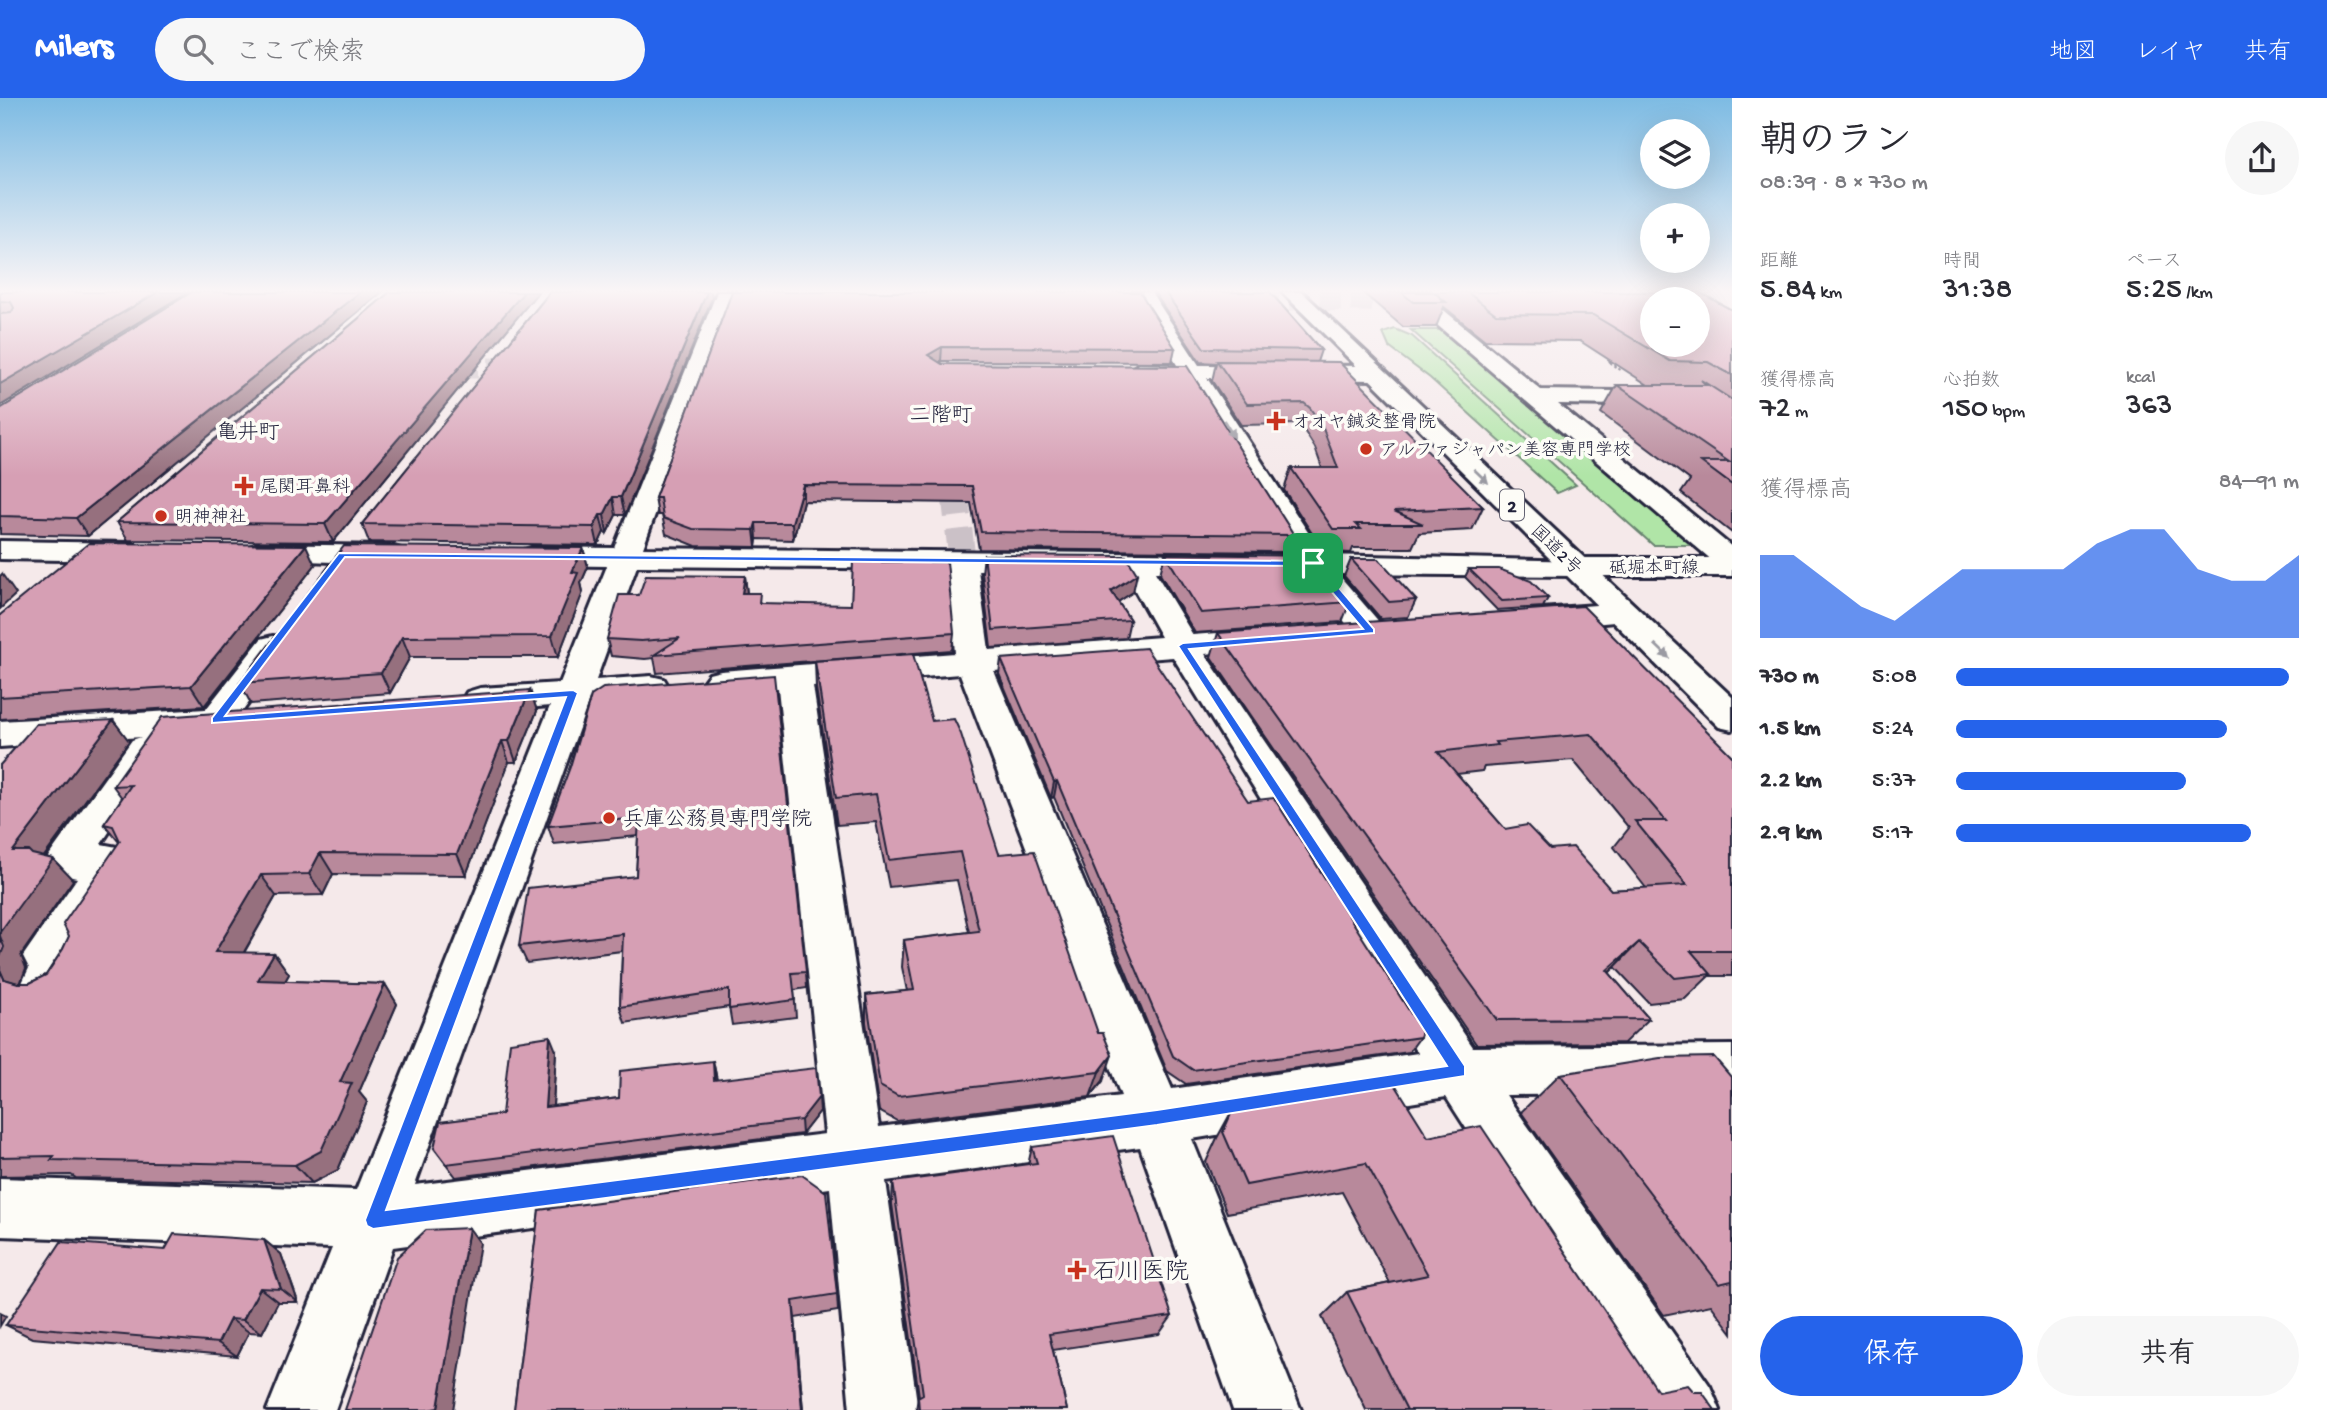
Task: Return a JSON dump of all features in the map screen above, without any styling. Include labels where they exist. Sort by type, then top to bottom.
[{"type":"main road","points":[[301,1410],[703,353]]},
{"type":"main road","points":[[449,703],[1384,630],[1313,563],[1180,353]]},
{"type":"main road","name":"国道2号","points":[[1354,353],[1732,718]]},
{"type":"main road","points":[[1483,353],[1732,562]]},
{"type":"main road","points":[[1122,371],[1374,373]]},
{"type":"main road","points":[[1535,397],[1690,399],[1732,427]]},
{"type":"main road","points":[[52,584],[115,531]]},
{"type":"main road","points":[[0,550],[160,552]]},
{"type":"main road","points":[[230,553],[423,555]]},
{"type":"main road","name":"砥堀本町線","points":[[504,555],[1732,567]]},
{"type":"main road","points":[[962,559],[973,662],[1157,1118],[1267,1410]]},
{"type":"main road","points":[[1134,562],[1183,646],[1459,1071],[1686,1410]]},
{"type":"main road","points":[[1506,621],[1623,613]]},
{"type":"main road","points":[[216,721],[290,624]]},
{"type":"main road","points":[[794,676],[855,1156],[884,1410]]},
{"type":"main road","points":[[4,751],[41,732],[257,718]]},
{"type":"main road","points":[[46,983],[63,958],[47,956],[113,861],[67,861],[163,724]]},
{"type":"main road","points":[[0,1207],[373,1220],[1157,1118],[1459,1071],[1732,1069]]},
{"type":"path","points":[[1620,362],[1608,362],[1657,398]]},
{"type":"green space","points":[[1397,353],[1431,353],[1576,485],[1557,493],[1430,378]]},
{"type":"green space","points":[[1437,353],[1477,353],[1694,545],[1653,545]]},
{"type":"building","points":[[0,353],[53,353],[0,384]]},
{"type":"building","points":[[92,353],[283,353],[76,518],[0,516],[0,409]]},
{"type":"building","points":[[317,353],[471,353],[325,524],[117,522]]},
{"type":"building","points":[[500,353],[681,353],[621,497],[613,497],[594,527],[362,524]]},
{"type":"building","points":[[709,353],[931,353],[928,355],[942,364],[1187,366],[1294,535],[981,532],[972,486],[803,485],[792,523],[756,523],[754,530],[693,529],[663,518],[660,498],[655,498]]},
{"type":"building","points":[[1710,353],[1732,353],[1732,375],[1708,362],[1670,361],[1663,357],[1710,357]]},
{"type":"building","points":[[1217,361],[1339,362],[1483,507],[1394,511],[1423,524],[1356,524],[1361,529],[1333,529],[1291,468],[1338,468],[1322,426],[1310,408],[1304,403],[1247,404]]},
{"type":"building","points":[[1701,380],[1732,400],[1732,485],[1701,462],[1729,462],[1617,385],[1706,385]]},
{"type":"building","points":[[89,543],[306,545],[191,686],[0,697],[0,615]]},
{"type":"building","points":[[344,546],[583,548],[572,572],[578,573],[552,636],[402,637],[381,673],[240,683]]},
{"type":"building","points":[[1165,554],[1311,556],[1350,602],[1201,613]]},
{"type":"building","points":[[984,555],[1126,556],[1137,574],[1111,591],[1130,620],[993,630]]},
{"type":"building","points":[[1351,559],[1379,559],[1416,600],[1389,602]]},
{"type":"building","points":[[853,562],[947,562],[954,633],[654,655],[680,638],[641,641],[607,639],[619,595],[639,595],[646,575],[745,576],[742,593],[760,593],[759,603],[851,605]]},
{"type":"building","points":[[1469,569],[1499,569],[1531,581],[1548,598],[1502,601]]},
{"type":"building","points":[[1583,606],[1732,756],[1732,951],[1691,951],[1711,974],[1675,978],[1639,942],[1607,970],[1649,1019],[1497,1020],[1218,633]],"holes":[[[1591,734],[1666,821],[1635,821],[1687,885],[1611,890],[1573,847],[1550,849],[1527,825],[1505,829],[1438,752],[1497,745],[1495,742]]]},
{"type":"building","points":[[1146,648],[1248,801],[1274,798],[1422,1031],[1420,1037],[1193,1070],[1173,1056],[1057,781],[1054,782],[1001,659]]},
{"type":"building","points":[[913,654],[932,721],[954,719],[961,734],[999,854],[1034,851],[1098,1033],[1103,1033],[1112,1055],[1099,1072],[898,1096],[880,1086],[866,995],[914,990],[904,940],[979,931],[960,852],[889,860],[876,794],[836,798],[815,661]]},
{"type":"building","points":[[774,675],[806,972],[792,973],[795,1000],[729,1009],[729,990],[620,1007],[623,934],[519,946],[528,888],[636,876],[639,818],[548,826],[570,767],[591,696],[603,688]]},
{"type":"building","points":[[530,690],[509,741],[502,741],[457,854],[320,853],[309,874],[261,875],[215,952],[274,953],[258,980],[385,984],[340,1082],[352,1083],[321,1151],[295,1165],[51,1160],[54,1156],[0,1157],[0,970],[4,979],[30,983],[46,975],[63,949],[69,936],[63,924],[120,841],[113,826],[104,824],[131,785],[113,786],[162,717]]},
{"type":"building","points":[[113,720],[13,851],[29,851],[53,859],[0,932],[0,765],[36,724]]},
{"type":"building","points":[[0,936],[4,947],[0,957]]},
{"type":"building","points":[[550,1036],[545,1107],[619,1098],[620,1071],[713,1061],[714,1080],[816,1068],[819,1097],[801,1120],[446,1164],[434,1148],[440,1122],[502,1114],[510,1042]]},
{"type":"building","points":[[1714,1057],[1732,1078],[1732,1281],[1719,1284],[1560,1074],[1660,1058]]},
{"type":"building","points":[[1393,1081],[1428,1137],[1481,1126],[1658,1391],[1688,1385],[1694,1392],[1702,1392],[1715,1410],[1407,1410],[1347,1292],[1428,1275],[1366,1163],[1246,1185],[1223,1132],[1234,1107]]},
{"type":"building","points":[[1113,1136],[1172,1316],[1049,1334],[1067,1410],[919,1410],[918,1397],[923,1394],[893,1182],[1037,1163],[1032,1147]]},
{"type":"building","points":[[802,1175],[826,1192],[837,1294],[793,1301],[802,1410],[514,1410],[539,1210]]},
{"type":"building","points":[[469,1228],[438,1408],[345,1410],[397,1257],[426,1230]]},
{"type":"building","points":[[174,1234],[264,1240],[281,1289],[260,1288],[243,1320],[230,1319],[218,1343],[6,1325],[61,1242],[165,1250]]},
{"type":"tunnel","points":[[426,368],[540,368]]},
{"type":"tunnel","points":[[950,450],[962,559]]},
{"type":"place","name":"オオヤ鍼灸整骨院","points":[[1276,421]]},
{"type":"place","name":"アルファジャパン美容専門学校","points":[[1366,449]]},
{"type":"place","name":"尾関耳鼻科","points":[[244,486]]},
{"type":"place","name":"明神神社","points":[[161,516]]},
{"type":"place","name":"兵庫公務員専門学院","points":[[609,818]]},
{"type":"place","name":"石川医院","points":[[1077,1270]]},
{"type":"district","name":"二階町","points":[[941,414]]},
{"type":"district","name":"亀井町","points":[[248,431]]},
{"type":"route","points":[[342,554],[1313,563],[1370,631],[1183,646],[1459,1071],[1157,1118],[373,1220],[573,693],[216,721],[342,554]]}]
